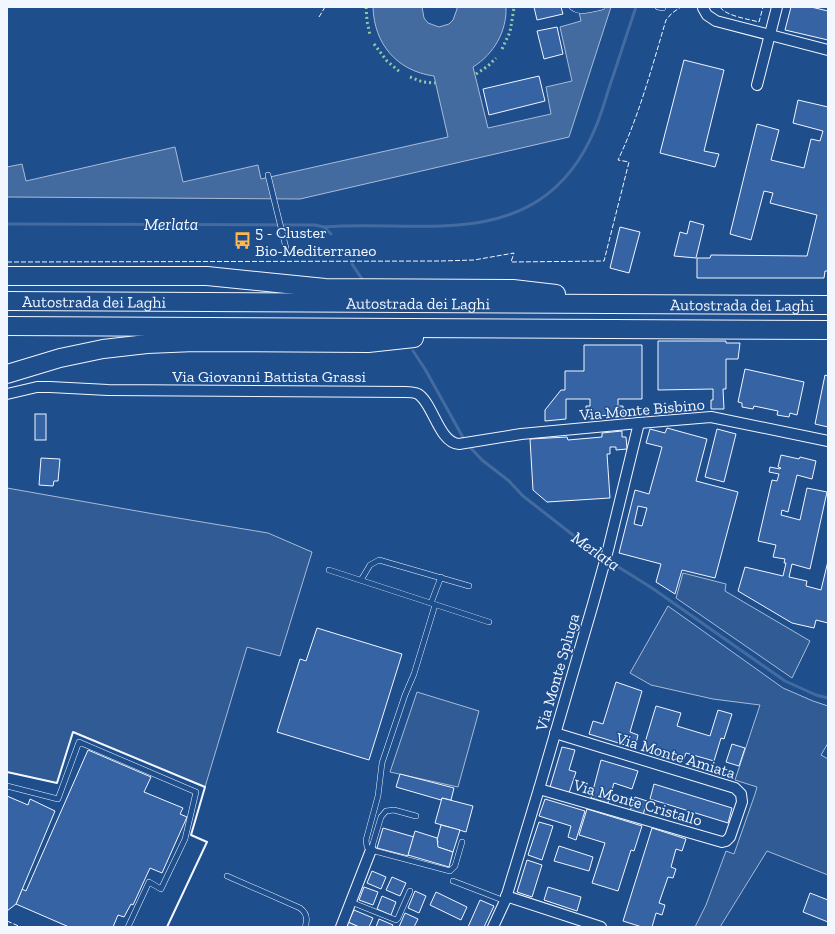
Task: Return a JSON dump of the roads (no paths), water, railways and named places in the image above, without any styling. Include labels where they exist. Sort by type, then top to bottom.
[{"type":"highway","points":[[7,276],[207,276],[324,288],[513,289],[636,304]]},
{"type":"highway","name":"Autostrada dei Laghi","points":[[7,301],[828,305]]},
{"type":"highway","name":"Autostrada dei Laghi","points":[[7,326],[828,330]]},
{"type":"highway","points":[[7,374],[60,358],[103,349],[140,344],[195,342],[368,343],[514,329]]},
{"type":"street","points":[[703,7],[707,15],[716,21],[825,49]]},
{"type":"street","points":[[757,85],[777,7]]},
{"type":"street","name":"Via Giovanni Battista Grassi","points":[[7,394],[37,387],[108,390],[412,392],[422,398],[449,440],[455,444],[478,442],[504,437]]},
{"type":"street","name":"Via Monte Bisbino","points":[[504,437],[639,423],[711,418],[828,441]]},
{"type":"street","name":"Via Monte Spluga","points":[[493,927],[505,898],[539,789],[593,604],[608,550],[639,423]]},
{"type":"street","name":"Via Monte Amiata","points":[[555,733],[735,788],[741,794],[742,802],[729,839]]},
{"type":"street","name":"Via Monte Cristallo","points":[[539,789],[718,841],[722,842],[729,839]]},
{"type":"street","points":[[340,927],[371,850]]},
{"type":"street","points":[[505,898],[601,927]]},
{"type":"lane","points":[[572,7],[580,11],[602,7]]},
{"type":"lane","points":[[268,175],[286,248]]},
{"type":"lane","points":[[361,580],[370,565],[379,560],[469,586]]},
{"type":"lane","points":[[329,570],[489,622]]},
{"type":"lane","points":[[441,577],[414,674],[405,695],[382,763],[378,796],[366,840],[367,847],[371,850],[450,871],[455,866],[462,842]]},
{"type":"lane","points":[[7,786],[58,799],[79,742],[196,792],[185,839],[161,889],[149,882],[128,927]]},
{"type":"lane","points":[[371,850],[381,817],[386,811],[394,810],[416,816]]},
{"type":"lane","points":[[226,876],[300,908],[306,914],[307,919],[304,927]]},
{"type":"lane","points":[[453,881],[505,898]]},
{"type":"lane","points":[[351,902],[396,920],[410,891]]},
{"type":"waterway","points":[[324,227],[458,225],[503,217],[523,209],[541,199],[557,186],[571,171],[594,131],[636,7]]},
{"type":"waterway","name":"Merlata","points":[[7,224],[315,225],[324,227],[331,234]]},
{"type":"waterway","name":"Merlata","points":[[352,264],[364,282]]},
{"type":"waterway","name":"Merlata","points":[[413,351],[425,369],[465,441]]},
{"type":"waterway","name":"Merlata","points":[[468,445],[482,460],[509,481],[523,496],[596,553],[652,588],[785,681],[816,695],[828,698]]},
{"type":"place","name":"5 - Cluster Bio-Mediterraneo","points":[[242,241]]}]
